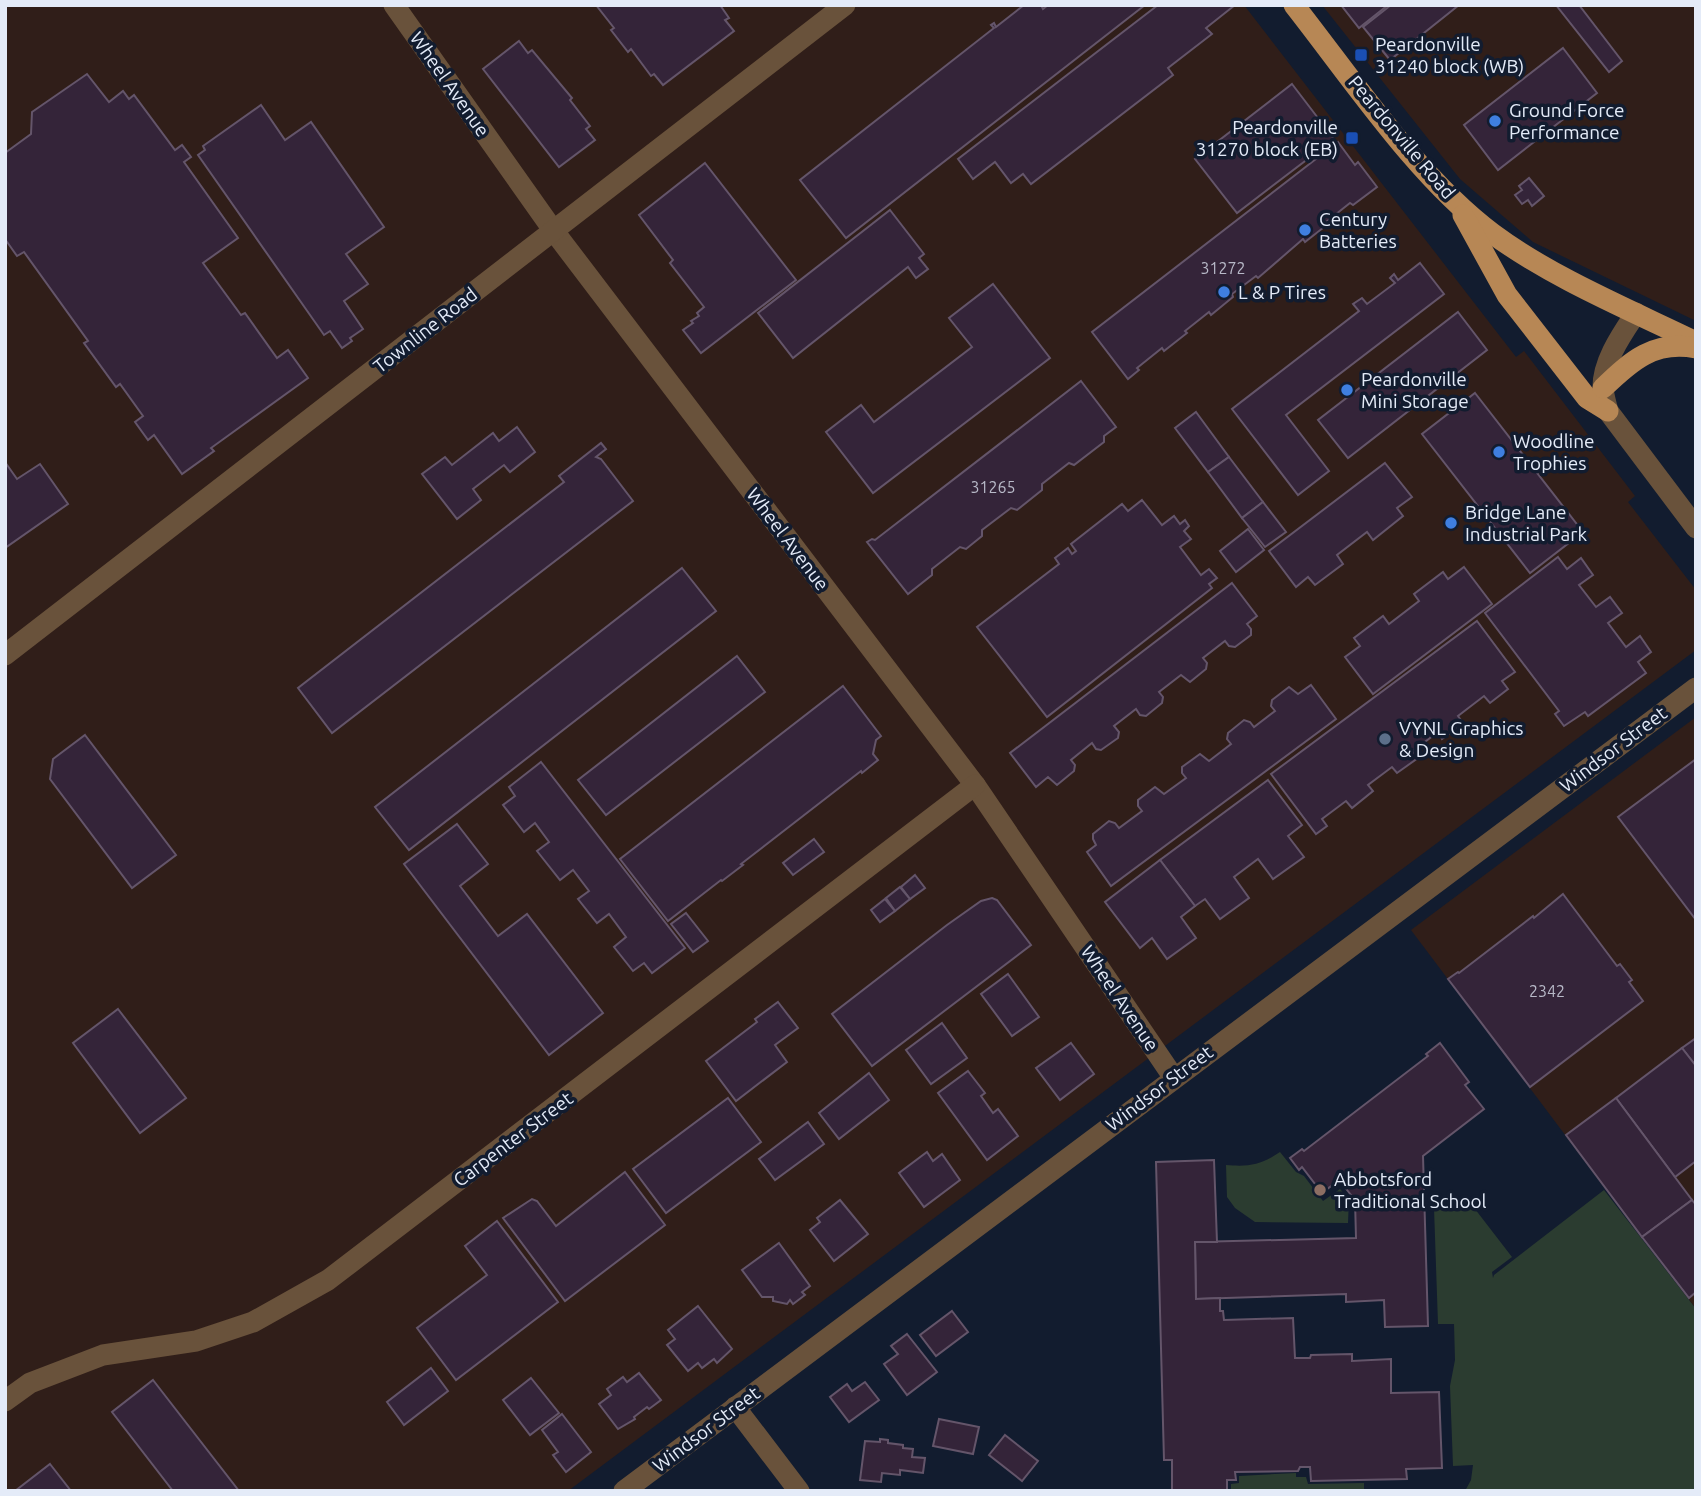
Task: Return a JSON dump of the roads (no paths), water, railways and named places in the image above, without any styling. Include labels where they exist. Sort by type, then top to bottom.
[{"type":"main road","name":"Peardonville Road","points":[[1294,5],[1420,164],[1455,201],[1492,233],[1524,255],[1696,342]]},
{"type":"main road","points":[[1455,201],[1507,295],[1587,398],[1608,411]]},
{"type":"main road","points":[[1603,388],[1630,362],[1645,354],[1665,346],[1696,348]]},
{"type":"street","name":"Wheel Avenue","points":[[394,5],[554,230],[975,785],[1174,1077]]},
{"type":"street","name":"Townline Road","points":[[5,655],[845,5]]},
{"type":"street","points":[[1636,313],[1607,366],[1603,388],[1608,411],[1696,528]]},
{"type":"street","name":"Windsor Street","points":[[624,1491],[1696,688]]},
{"type":"street","name":"Carpenter Street","points":[[5,1401],[30,1383],[103,1355],[196,1341],[253,1322],[328,1280],[975,785]]},
{"type":"street","points":[[735,1407],[799,1491]]},
{"type":"place","name":"Peardonville 31240 block (WB)","points":[[1361,55]]},
{"type":"place","name":"Ground Force Performance","points":[[1495,121]]},
{"type":"place","name":"Peardonville 31270 block (EB)","points":[[1352,138]]},
{"type":"place","name":"Century Batteries","points":[[1305,230]]},
{"type":"place","name":"L & P Tires","points":[[1224,292]]},
{"type":"place","name":"Peardonville Mini Storage","points":[[1347,390]]},
{"type":"place","name":"Woodline Trophies","points":[[1499,452]]},
{"type":"place","name":"Bridge Lane Industrial Park","points":[[1451,523]]},
{"type":"place","name":"VYNL Graphics & Design","points":[[1385,739]]},
{"type":"place","name":"Abbotsford Traditional School","points":[[1320,1190]]}]
